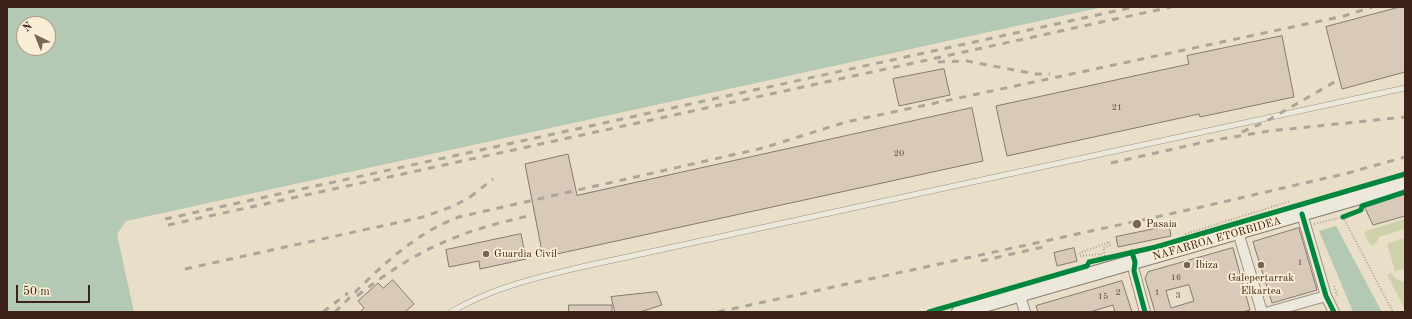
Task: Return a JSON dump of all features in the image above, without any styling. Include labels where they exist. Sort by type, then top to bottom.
[{"type":"main road","name":"NAFARROA ETORBIDEA","points":[[959,312],[1020,296],[1238,232],[1298,212],[1405,184]]},
{"type":"street","points":[[1298,212],[1326,296],[1334,312]]},
{"type":"street","points":[[1238,232],[1262,312]]},
{"type":"street","points":[[1134,271],[1145,312]]},
{"type":"street","points":[[1020,296],[1025,312]]},
{"type":"street","points":[[1269,312],[1326,296]]},
{"type":"lane","points":[[451,312],[467,302],[502,288],[581,267],[1302,112],[1349,99],[1405,88]]},
{"type":"path","points":[[1179,240],[1298,212]]},
{"type":"path","points":[[1185,234],[1298,212],[1343,217],[1393,312]]},
{"type":"path","points":[[1109,242],[1110,245],[1103,248],[1106,257],[1100,254],[1080,256],[1080,253],[1109,242]]},
{"type":"path","points":[[1096,261],[1106,257]]},
{"type":"shaded area","points":[[7,7],[1103,7],[126,221],[117,234],[134,312],[7,312]]},
{"type":"shaded area","points":[[1405,219],[1405,229],[1379,237],[1377,243],[1371,246],[1364,234],[1366,231]]},
{"type":"shaded area","points":[[1336,226],[1382,312],[1353,312],[1319,231]]},
{"type":"shaded area","points":[[1405,238],[1405,268],[1395,271],[1387,244]]},
{"type":"shaded area","points":[[1391,273],[1395,278],[1405,283],[1405,309],[1387,275]]},
{"type":"building","points":[[1400,7],[1405,7],[1405,72],[1342,89],[1326,27]]},
{"type":"building","points":[[1282,36],[1294,97],[1200,117],[1199,114],[1007,156],[996,106],[1189,64],[1187,56]]},
{"type":"building","points":[[944,69],[950,95],[899,106],[893,79]]},
{"type":"building","points":[[972,108],[983,161],[543,257],[525,164],[568,154],[577,195]]},
{"type":"building","points":[[1405,194],[1405,216],[1373,225],[1364,206]]},
{"type":"building","points":[[1169,226],[1171,236],[1118,247],[1116,237]]},
{"type":"building","points":[[1299,228],[1317,290],[1272,303],[1253,242]]},
{"type":"building","name":"Guardia Civil","points":[[521,234],[526,259],[480,269],[479,261],[449,267],[446,250]]},
{"type":"building","points":[[1074,248],[1077,261],[1057,266],[1054,253]]},
{"type":"building","points":[[1233,248],[1250,310],[1243,312],[1155,312],[1145,278],[1148,272]],"holes":[[[1189,285],[1194,301],[1171,308],[1166,291]]]},
{"type":"building","points":[[393,280],[414,304],[405,312],[360,312],[364,308],[358,301],[378,283],[383,288]]},
{"type":"building","points":[[1122,281],[1132,312],[1115,312],[1113,305],[1090,312],[1038,312],[1036,306]]},
{"type":"building","points":[[657,292],[662,305],[640,312],[615,312],[611,297]]},
{"type":"building","points":[[569,305],[612,305],[612,312],[569,312]]},
{"type":"railway","points":[[165,219],[1134,7]]},
{"type":"railway","points":[[168,225],[1171,7]]},
{"type":"railway","points":[[335,312],[377,271],[408,245],[424,234],[459,217],[763,148],[846,122],[1344,16],[1372,7]]},
{"type":"railway","points":[[938,62],[967,61],[1035,74],[1050,74]]},
{"type":"railway","points":[[1242,132],[1265,122],[1338,80]]},
{"type":"railway","points":[[1111,163],[1209,141],[1269,131],[1405,117]]},
{"type":"railway","points":[[718,312],[1197,208],[1348,173],[1405,157]]},
{"type":"railway","points":[[470,197],[493,179]]},
{"type":"railway","points":[[185,269],[423,217],[454,206],[475,194]]},
{"type":"railway","points":[[357,296],[399,266],[440,244],[483,228],[533,215]]},
{"type":"railway","points":[[981,261],[1043,247]]},
{"type":"railway","points":[[323,312],[348,293]]},
{"type":"cycle path","points":[[929,312],[1087,266],[1089,262],[1156,247],[1405,174]]},
{"type":"cycle path","points":[[1343,217],[1361,210],[1362,206],[1405,192]]},
{"type":"cycle path","points":[[1302,214],[1326,296],[1334,312]]},
{"type":"cycle path","points":[[1132,252],[1135,262],[1134,271],[1145,312]]},
{"type":"place","name":"Pasaia","points":[[1137,224]]},
{"type":"place","name":"Guardia Civil","points":[[486,254]]},
{"type":"place","name":"Ibiza","points":[[1187,265]]},
{"type":"place","name":"Galepertarrak Elkartea","points":[[1261,265]]}]
